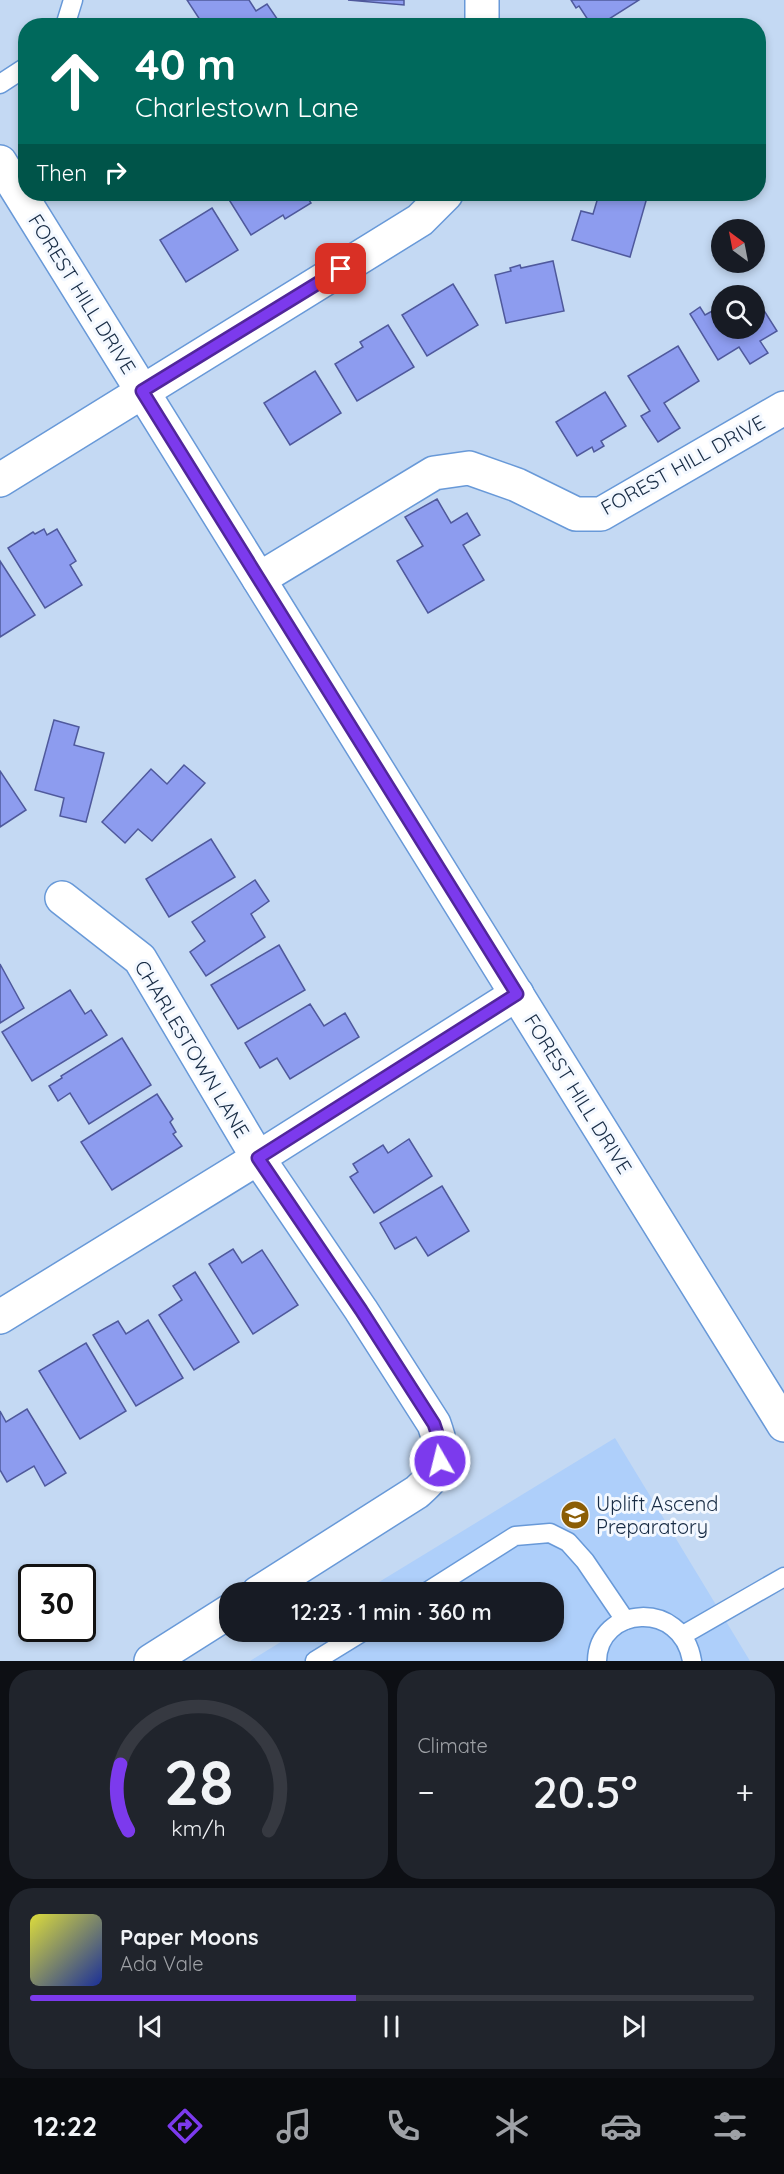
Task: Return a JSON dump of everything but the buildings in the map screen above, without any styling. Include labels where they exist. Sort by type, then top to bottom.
[{"type":"street","points":[[482,0],[482,18]]},
{"type":"street","name":"FOREST HILL DRIVE","points":[[0,162],[18,191]]},
{"type":"street","name":"FOREST HILL DRIVE","points":[[24,201],[784,1425]]},
{"type":"street","points":[[0,480],[420,220],[439,201]]},
{"type":"street","name":"FOREST HILL DRIVE","points":[[259,579],[434,473],[469,468],[517,484],[576,514],[602,514],[784,408]]},
{"type":"street","name":"CHARLESTOWN LANE","points":[[62,898],[140,958],[258,1158],[361,1310],[434,1424],[440,1442],[440,1461],[434,1477],[417,1492],[275,1582]]},
{"type":"street","points":[[0,1317],[258,1158],[517,994]]},
{"type":"street","points":[[151,1661],[219,1618]]},
{"type":"lane","points":[[67,18],[73,0]]},
{"type":"lane","points":[[0,84],[18,72]]},
{"type":"lane","points":[[442,1582],[515,1536],[550,1533],[568,1542],[585,1561],[625,1620]]},
{"type":"lane","points":[[683,1635],[784,1577]]},
{"type":"lane","points":[[597,1661],[602,1641],[612,1629],[625,1620],[641,1617],[657,1618],[671,1624],[683,1635],[690,1649],[692,1661]]},
{"type":"lane","points":[[315,1661],[346,1642]]},
{"type":"shaded area","name":"Uplift Ascend Preparatory","points":[[615,1438],[750,1661],[250,1661],[281,1642],[564,1642],[564,1582],[379,1582]]},
{"type":"place","name":"Uplift Ascend Preparatory","points":[[575,1515]]},
{"type":"route","points":[[341,269],[142,391],[517,994],[258,1158],[361,1310],[434,1424],[440,1442],[440,1461]]}]
